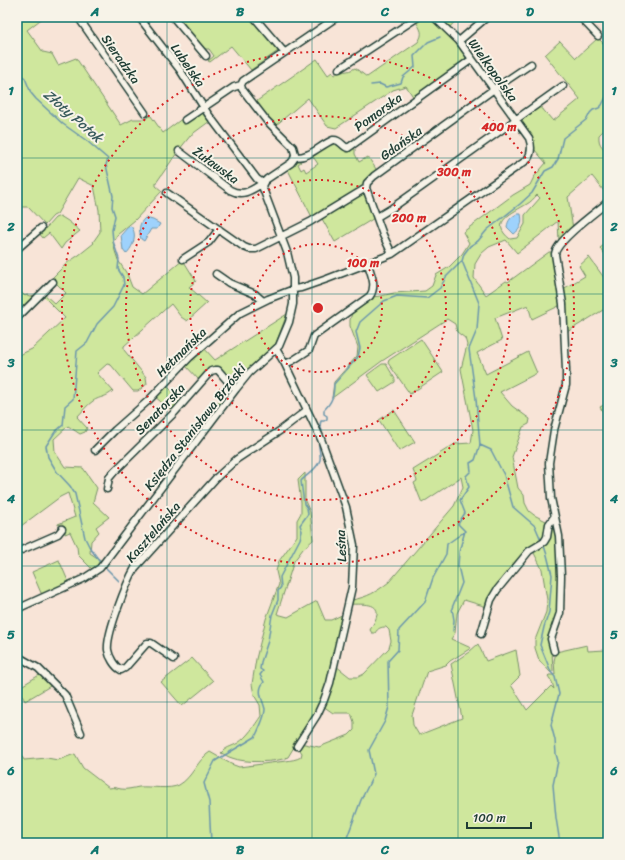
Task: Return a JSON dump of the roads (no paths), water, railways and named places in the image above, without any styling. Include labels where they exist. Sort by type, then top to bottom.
[{"type":"street","name":"Sieradzka","points":[[78,17],[145,113]]},
{"type":"street","name":"Lubelska","points":[[139,17],[180,70],[204,107]]},
{"type":"street","points":[[174,17],[206,56]]},
{"type":"street","points":[[254,17],[284,52]]},
{"type":"street","points":[[185,120],[241,85],[243,81],[337,17]]},
{"type":"street","points":[[339,69],[418,17]]},
{"type":"street","name":"Wielkopolska","points":[[294,288],[301,288],[392,254],[527,160],[531,151],[531,142],[459,41],[434,17]]},
{"type":"street","points":[[459,41],[487,17]]},
{"type":"street","points":[[580,17],[598,36]]},
{"type":"street","name":"Pomorska","points":[[295,156],[305,156],[333,140],[338,140],[344,147],[348,148],[472,59]]},
{"type":"street","name":"Gdańska","points":[[219,229],[244,247],[253,250],[310,222],[366,188],[374,176],[531,64]]},
{"type":"street","points":[[241,85],[242,89],[258,111],[293,147],[295,151],[295,156],[291,163],[263,183]]},
{"type":"street","name":"Wielkopolska","points":[[516,120],[564,86]]},
{"type":"street","name":"Księdza Stanisława Brzóski","points":[[17,609],[83,580],[96,572],[103,565],[236,389],[249,373],[276,349],[282,340],[289,322],[293,304],[294,288],[292,268],[282,236],[263,190],[263,183],[257,179],[204,107]]},
{"type":"street","points":[[377,218],[516,120]]},
{"type":"street","name":"Żuławska","points":[[179,151],[230,190],[237,193],[248,192],[263,183]]},
{"type":"street","points":[[366,188],[383,235],[392,254]]},
{"type":"street","points":[[167,193],[219,229],[209,242],[183,259]]},
{"type":"street","points":[[554,651],[551,640],[560,612],[561,576],[559,536],[551,498],[549,463],[554,430],[566,382],[564,304],[555,254],[559,244],[608,202]]},
{"type":"street","points":[[17,249],[41,228]]},
{"type":"street","points":[[285,364],[309,350],[314,336],[370,296],[374,284],[368,264]]},
{"type":"street","points":[[216,274],[229,283],[255,294],[264,301]]},
{"type":"street","points":[[17,318],[53,282]]},
{"type":"street","name":"Hetmańska","points":[[95,450],[149,400],[175,372],[218,331],[240,313],[294,288]]},
{"type":"street","name":"Leśna","points":[[276,349],[285,364],[320,437],[331,468],[343,495],[349,516],[354,545],[350,599],[343,623],[330,683],[317,715],[297,746]]},
{"type":"street","name":"Senatorska","points":[[107,489],[109,478],[114,472],[170,417],[211,371],[218,370],[236,389]]},
{"type":"street","name":"Kasztelańska","points":[[174,659],[151,643],[148,643],[125,668],[121,670],[116,666],[109,654],[108,649],[111,630],[127,583],[135,568],[216,478],[237,459],[281,430],[307,410]]},
{"type":"street","points":[[481,634],[491,600],[497,590],[529,551],[544,542],[547,537],[549,524],[554,517]]},
{"type":"street","points":[[17,552],[58,534],[62,529]]},
{"type":"street","points":[[17,656],[38,668],[65,695],[81,733]]},
{"type":"water","points":[[517,214],[521,214],[522,223],[520,228],[514,234],[507,227],[510,219]]},
{"type":"water","points":[[145,218],[160,224],[157,229],[151,229],[144,241],[141,239],[140,227]]},
{"type":"water","points":[[131,226],[134,233],[134,241],[126,254],[123,250],[121,235],[128,227]]},
{"type":"waterway","points":[[371,85],[380,84],[386,87],[401,83],[403,77],[415,67],[414,56],[428,42],[440,37]]},
{"type":"waterway","name":"Złoty Potok","points":[[17,71],[25,78],[31,93],[36,99],[63,124],[87,141],[108,159],[106,165],[113,196],[112,207],[115,216],[112,230],[113,241],[119,259],[118,269],[123,277],[124,285],[113,307],[97,324],[87,343],[77,351],[73,399],[65,406],[63,425],[55,432],[46,446],[48,457],[57,472],[75,494],[85,538],[90,548],[102,564]]},
{"type":"waterway","points":[[321,434],[321,421],[327,419],[327,416],[324,414],[324,410],[332,398],[334,384],[358,357],[360,348],[356,332],[360,322],[384,301],[397,296],[427,298],[440,288],[446,277],[462,261],[464,254],[470,246],[478,241],[487,230],[532,193],[545,171],[553,167],[558,159],[563,138],[587,119],[593,110],[599,108],[608,93]]},
{"type":"waterway","points":[[453,631],[454,620],[452,608],[462,583],[458,566],[459,552],[465,531],[458,524],[465,513],[460,500],[469,487],[466,476],[471,471],[470,463],[475,460],[480,445],[476,399],[469,349],[477,330],[479,303],[462,261]]},
{"type":"waterway","points":[[211,843],[209,802],[204,783],[215,761],[255,737],[263,719],[265,709],[260,692],[264,682],[260,675],[263,671],[260,669],[261,662],[268,641],[272,615],[278,600],[278,591],[281,587],[280,577],[300,539],[302,531],[300,525],[308,514],[307,508],[304,504],[301,481],[319,463],[319,441]]},
{"type":"waterway","points":[[480,445],[491,450],[504,475],[513,507],[535,526],[541,540]]},
{"type":"waterway","points":[[345,843],[361,800],[374,774],[369,750],[385,721],[389,707],[388,661],[398,650],[399,630],[425,602],[433,578],[446,554],[447,544],[464,532]]},
{"type":"waterway","points":[[544,546],[552,575],[549,612],[540,645],[551,672],[555,677],[559,694],[551,725],[558,761],[553,785],[560,843]]},
{"type":"waterway","points":[[104,566],[119,581]]}]
